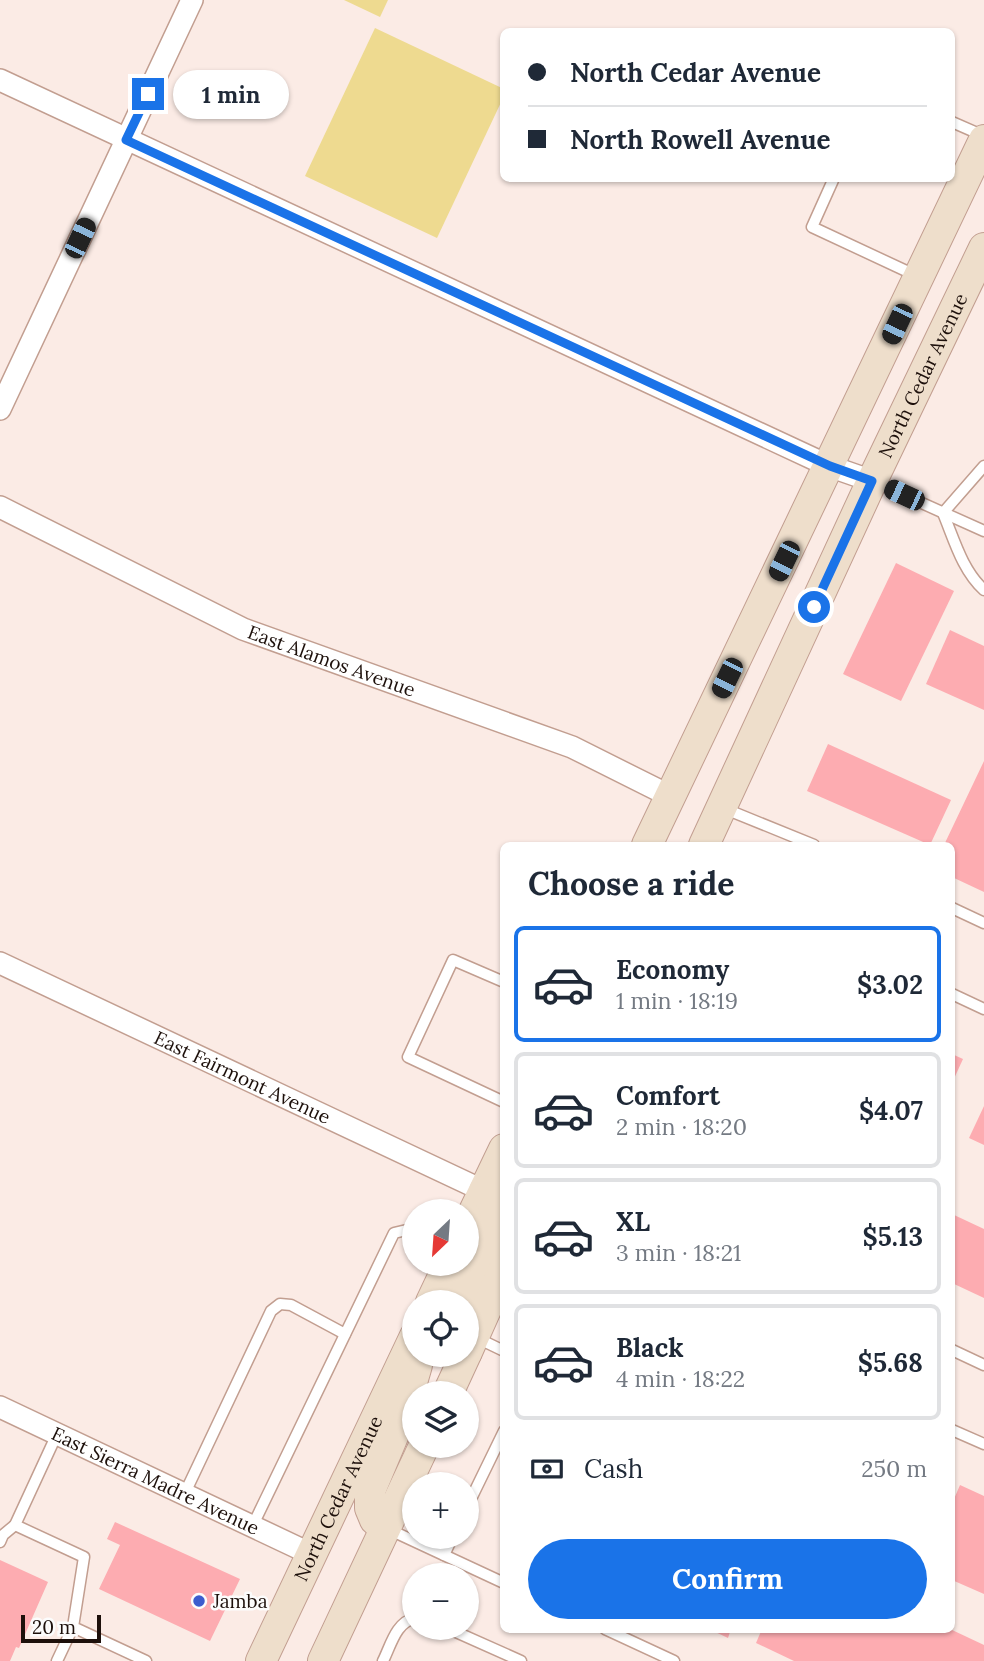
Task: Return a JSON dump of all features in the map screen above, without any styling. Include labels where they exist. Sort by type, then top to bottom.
[{"type":"main road","points":[[648,842],[830,466],[984,138]]},
{"type":"main road","name":"North Cedar Avenue","points":[[705,842],[872,481],[984,248]]},
{"type":"main road","points":[[480,1199],[500,1157]]},
{"type":"main road","points":[[467,1290],[489,1245],[496,1221],[495,1210],[484,1191]]},
{"type":"main road","points":[[479,1318],[500,1277]]},
{"type":"main road","name":"North Cedar Avenue","points":[[261,1661],[402,1363]]},
{"type":"main road","points":[[385,1527],[375,1520],[370,1508],[370,1491],[404,1410],[416,1367]]},
{"type":"main road","points":[[323,1661],[418,1458]]},
{"type":"street","points":[[0,409],[192,0]]},
{"type":"street","points":[[0,80],[830,466],[872,481]]},
{"type":"street","name":"East Alamos Avenue","points":[[0,507],[243,629],[572,747],[670,796]]},
{"type":"street","name":"East Fairmont Avenue","points":[[0,962],[484,1191]]},
{"type":"street","name":"East Sierra Madre Avenue","points":[[0,1408],[311,1554]]},
{"type":"lane","points":[[955,124],[984,138]]},
{"type":"lane","points":[[832,182],[812,227],[919,277]]},
{"type":"lane","points":[[943,513],[984,466]]},
{"type":"lane","points":[[872,481],[984,531]]},
{"type":"lane","points":[[943,513],[962,559],[974,581],[984,590]]},
{"type":"lane","points":[[722,808],[807,842]]},
{"type":"lane","points":[[955,909],[984,923]]},
{"type":"lane","points":[[500,980],[453,960],[408,1057],[500,1100]]},
{"type":"lane","points":[[955,995],[984,1009]]},
{"type":"lane","points":[[252,1527],[394,1233],[402,1231]]},
{"type":"lane","points":[[184,1494],[271,1311],[280,1304],[291,1305],[345,1334]]},
{"type":"lane","points":[[479,1342],[500,1350]]},
{"type":"lane","points":[[955,1351],[984,1365]]},
{"type":"lane","points":[[955,1431],[984,1444]]},
{"type":"lane","points":[[0,1542],[3,1535],[15,1525],[57,1434]]},
{"type":"lane","points":[[479,1482],[500,1439]]},
{"type":"lane","points":[[15,1525],[84,1557],[73,1627],[57,1661]]},
{"type":"lane","points":[[385,1527],[500,1581]]},
{"type":"lane","points":[[444,1555],[447,1549]]},
{"type":"lane","points":[[383,1661],[402,1625]]},
{"type":"lane","points":[[73,1627],[146,1661]]},
{"type":"lane","points":[[613,1633],[661,1658],[674,1661]]},
{"type":"lane","points":[[474,1640],[521,1661]]},
{"type":"shaded area","points":[[344,0],[388,0],[380,17]]},
{"type":"shaded area","points":[[375,28],[500,87],[500,104],[437,238],[305,176]]},
{"type":"building","points":[[896,563],[954,591],[901,701],[843,674]]},
{"type":"building","points":[[950,630],[984,646],[984,710],[926,684]]},
{"type":"building","points":[[828,744],[951,800],[931,842],[923,842],[807,791]]},
{"type":"building","points":[[984,761],[984,892],[955,878],[955,842],[945,842]]},
{"type":"building","points":[[955,1055],[963,1059],[955,1076]]},
{"type":"building","points":[[984,1106],[984,1145],[969,1138]]},
{"type":"building","points":[[955,1215],[984,1229],[984,1298],[955,1284]]},
{"type":"building","points":[[960,1485],[984,1496],[984,1594],[955,1581],[955,1497]]},
{"type":"building","points":[[115,1522],[240,1579],[210,1641],[99,1589],[120,1545],[107,1539]]},
{"type":"building","points":[[0,1560],[48,1582],[19,1648],[16,1647],[10,1661],[0,1661]]},
{"type":"building","points":[[955,1631],[984,1645],[984,1661],[794,1661],[756,1643],[760,1633]]},
{"type":"place","name":"Jamba","points":[[199,1601]]},
{"type":"route","points":[[148,94],[126,140],[830,466],[872,481],[814,607]]}]
